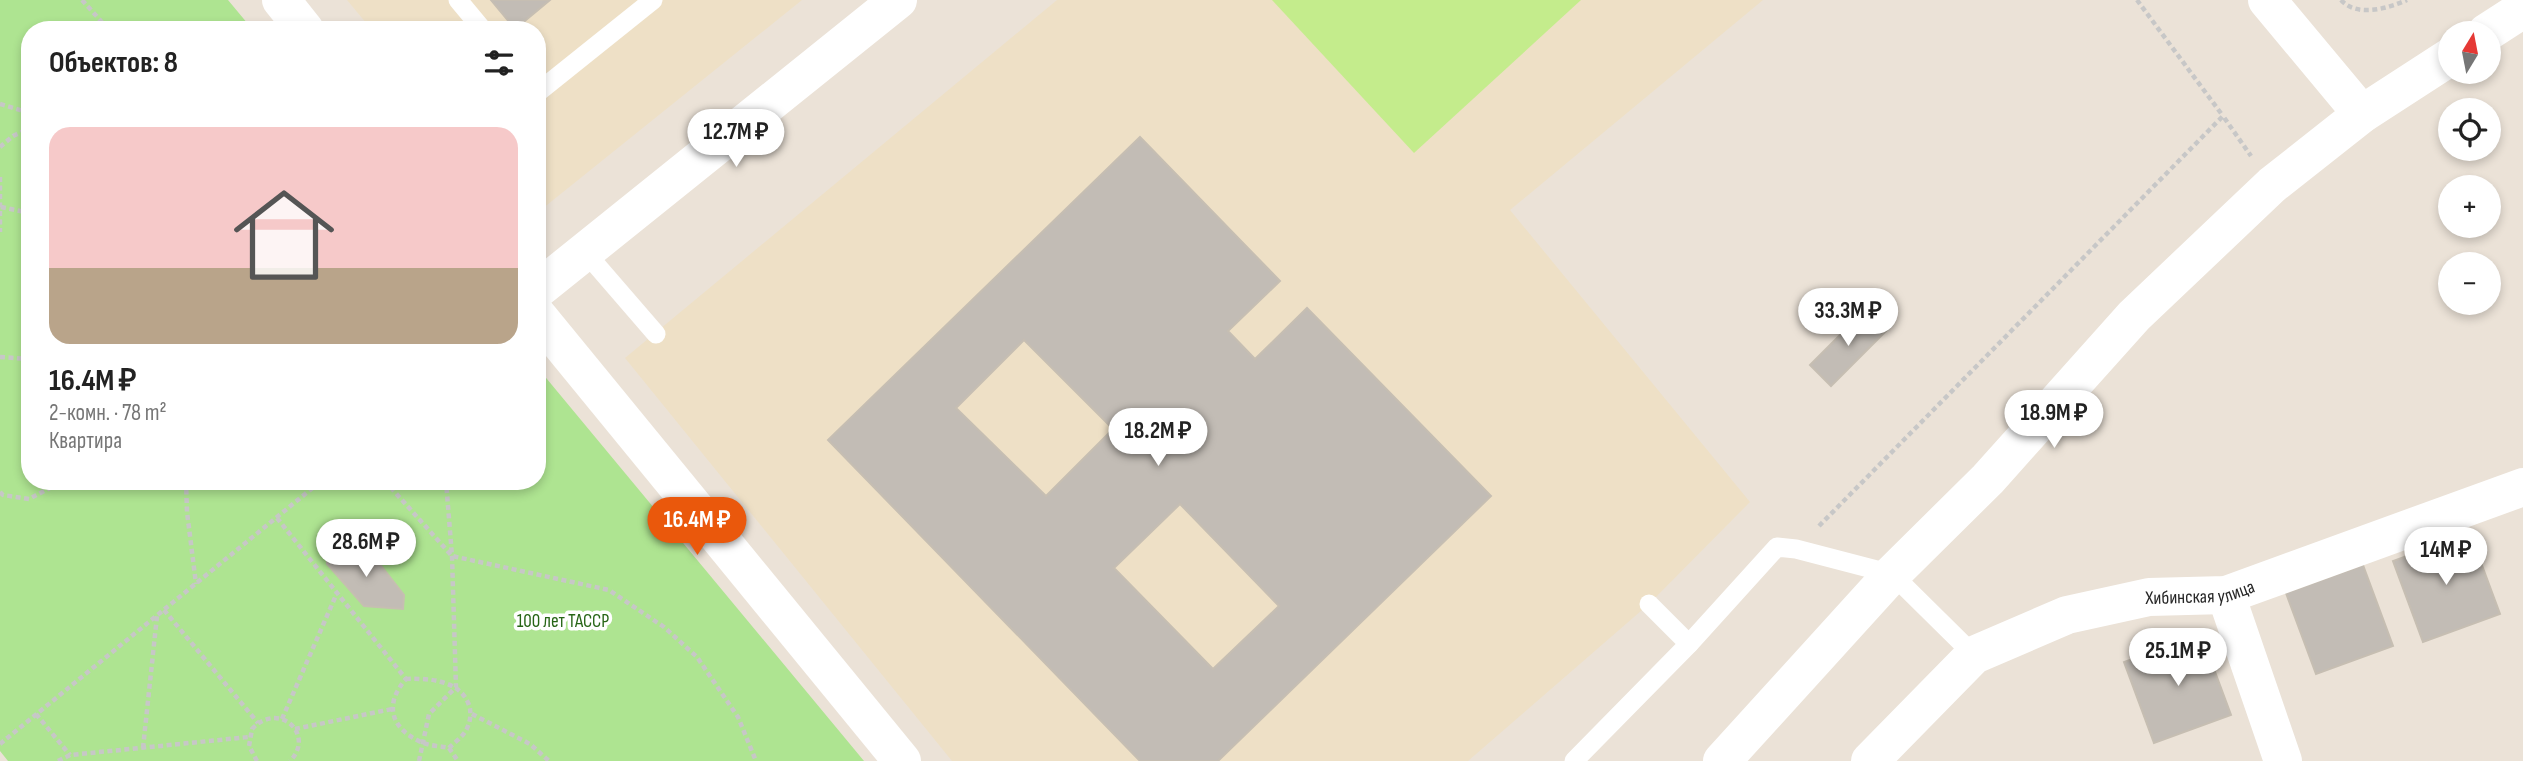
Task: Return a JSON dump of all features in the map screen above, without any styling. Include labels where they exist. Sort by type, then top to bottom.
[{"type":"street","points":[[281,0],[298,21]]},
{"type":"street","points":[[546,283],[898,0]]},
{"type":"street","points":[[2267,0],[2362,114]]},
{"type":"street","points":[[2501,23],[2523,9]]},
{"type":"street","points":[[1722,761],[1892,575],[1988,479],[2134,316],[2272,185],[2362,114],[2438,65]]},
{"type":"street","points":[[546,326],[902,761]]},
{"type":"street","name":"Хибинская улица","points":[[1870,761],[1975,655],[2067,615],[2149,597],[2226,595],[2523,487]]},
{"type":"street","points":[[2226,595],[2283,761]]},
{"type":"lane","points":[[458,0],[476,21]]},
{"type":"lane","points":[[546,86],[653,0]]},
{"type":"lane","points":[[586,253],[656,334]]},
{"type":"lane","points":[[1574,761],[1689,644],[1777,547],[1796,549],[1892,575],[1975,655]]},
{"type":"lane","points":[[1649,604],[1689,644]]},
{"type":"path","points":[[82,0],[101,21]]},
{"type":"path","points":[[2137,0],[2272,185]]},
{"type":"path","points":[[2341,0],[2344,4],[2365,10],[2388,8],[2407,0]]},
{"type":"path","points":[[0,104],[21,110]]},
{"type":"path","points":[[1796,549],[2223,116]]},
{"type":"path","points":[[0,147],[21,132]]},
{"type":"path","points":[[0,177],[0,232]]},
{"type":"path","points":[[1,208],[21,211]]},
{"type":"path","points":[[0,357],[21,358]]},
{"type":"path","points":[[0,492],[3,495],[29,499],[46,490]]},
{"type":"path","points":[[186,490],[196,584]]},
{"type":"path","points":[[0,744],[310,490]]},
{"type":"path","points":[[393,490],[452,556],[609,590],[664,627],[697,657],[738,717],[756,761]]},
{"type":"path","points":[[410,761],[419,760],[429,714],[456,687],[452,556],[447,490]]},
{"type":"path","points":[[277,518],[406,679]]},
{"type":"path","points":[[282,719],[337,593]]},
{"type":"path","points":[[163,610],[258,723]]},
{"type":"path","points":[[143,748],[158,615]]},
{"type":"path","points":[[449,748],[465,732],[472,714],[466,698],[456,687],[424,678],[406,679],[396,691],[392,709],[397,724],[422,743],[449,748],[458,761]]},
{"type":"path","points":[[295,729],[392,709]]},
{"type":"path","points":[[36,714],[70,755]]},
{"type":"path","points":[[472,714],[530,744],[549,761]]},
{"type":"path","points":[[257,761],[249,746],[249,737],[258,723],[274,717],[282,719],[295,729],[299,739],[298,749],[290,761]]},
{"type":"path","points":[[58,761],[70,755],[249,737]]},
{"type":"shaded area","points":[[347,0],[802,0],[546,206],[546,21],[364,21]]},
{"type":"shaded area","points":[[1057,0],[1763,0],[1510,210],[1750,502],[1649,604],[1468,761],[952,761],[625,358]]},
{"type":"green space","name":"100 лет ТАССР","points":[[0,0],[228,0],[246,21],[21,21],[21,490],[546,490],[546,378],[864,761],[8,761],[0,751]]},
{"type":"green space","points":[[1272,0],[1581,0],[1414,153]]},
{"type":"building","points":[[491,0],[550,0],[525,21],[508,21]]},
{"type":"building","points":[[1140,137],[1280,281],[1228,331],[1255,359],[1307,308],[1491,496],[1218,761],[1140,761],[828,440]],"holes":[[[1024,340],[1113,429],[1046,496],[956,408]],[[1180,504],[1279,606],[1213,669],[1114,568]]]},
{"type":"building","points":[[1866,309],[1887,330],[1831,386],[1810,365]]},
{"type":"building","points":[[2470,533],[2500,614],[2423,642],[2393,561]]},
{"type":"building","points":[[328,549],[371,553],[404,595],[403,609],[364,606],[327,564]]},
{"type":"building","points":[[2363,565],[2393,646],[2316,674],[2286,593]]},
{"type":"building","points":[[2201,634],[2231,715],[2154,743],[2124,662]]}]
